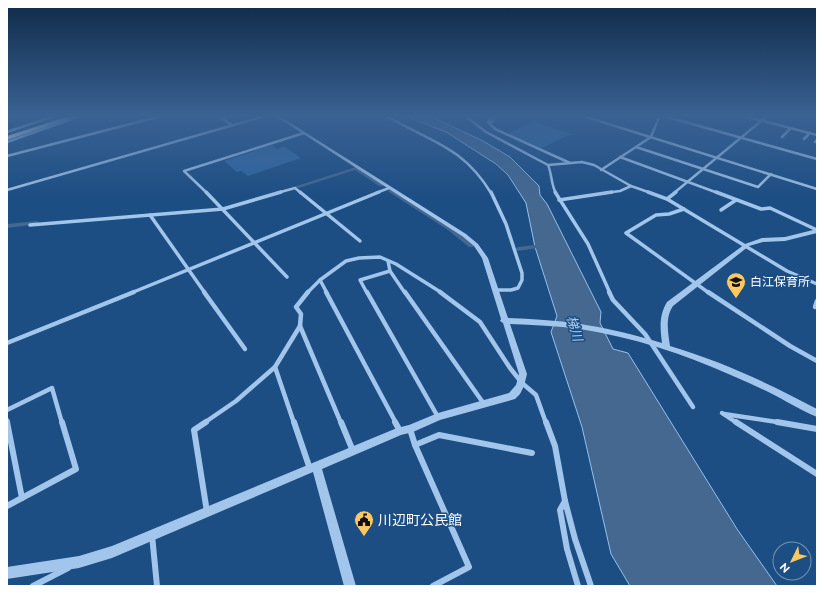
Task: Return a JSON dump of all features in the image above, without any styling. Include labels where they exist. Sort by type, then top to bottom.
[{"type":"street","points":[[7,156],[51,145]]},
{"type":"street","points":[[7,190],[164,145]]},
{"type":"street","points":[[267,145],[184,171],[223,209],[287,277]]},
{"type":"street","points":[[7,573],[79,562],[112,552],[438,416],[512,396],[519,389],[522,383],[523,374],[504,321],[487,264],[476,245],[464,235],[322,145]]},
{"type":"street","points":[[440,145],[457,154],[468,163],[488,189],[503,220],[522,273],[522,282],[519,288],[514,290],[495,290]]},
{"type":"street","points":[[510,145],[548,165],[587,163],[631,186],[667,199],[787,270],[817,284]]},
{"type":"street","points":[[529,145],[570,163]]},
{"type":"street","points":[[601,170],[640,145]]},
{"type":"street","points":[[676,145],[817,189]]},
{"type":"street","points":[[667,199],[690,182],[733,145]]},
{"type":"street","points":[[765,145],[817,159]]},
{"type":"street","points":[[636,147],[758,187],[771,174]]},
{"type":"street","points":[[620,157],[761,209],[770,208],[817,231]]},
{"type":"street","points":[[548,165],[551,171],[554,190],[588,244],[613,300],[634,321],[646,342],[693,407]]},
{"type":"street","points":[[560,200],[620,191],[631,186]]},
{"type":"street","points":[[30,225],[223,209],[295,188],[360,241]]},
{"type":"street","points":[[7,343],[389,188]]},
{"type":"street","points":[[721,210],[736,200]]},
{"type":"street","points":[[684,209],[669,214],[656,215],[626,233],[724,303],[790,346],[817,361]]},
{"type":"street","points":[[150,215],[245,349]]},
{"type":"street","points":[[666,348],[664,322],[666,309],[670,304],[697,283],[747,245],[762,240],[785,239],[817,231]]},
{"type":"street","points":[[207,513],[194,430],[236,402],[275,367],[300,326],[301,314],[296,307],[320,280],[346,261],[369,257],[380,257],[388,260],[449,297],[480,322],[510,368],[522,383],[536,395],[552,438],[565,501],[575,539],[591,586]]},
{"type":"street","points":[[388,260],[390,271],[484,404]]},
{"type":"street","points":[[390,271],[360,280],[438,416]]},
{"type":"street","points":[[320,280],[415,445],[469,567],[433,586]]},
{"type":"street","points":[[815,307],[817,301]]},
{"type":"street","points":[[504,321],[589,328],[646,342],[700,358],[816,411]]},
{"type":"street","points":[[300,326],[353,451]]},
{"type":"street","points":[[275,367],[313,468],[350,586]]},
{"type":"street","points":[[7,410],[52,388],[76,469],[7,506]]},
{"type":"street","points":[[817,430],[806,426],[722,413],[817,474]]},
{"type":"street","points":[[7,420],[22,498]]},
{"type":"street","points":[[415,445],[439,435],[532,453]]},
{"type":"street","points":[[565,501],[560,510],[567,549],[578,586]]},
{"type":"street","points":[[152,535],[157,586]]},
{"type":"street","points":[[33,586],[79,562]]},
{"type":"shaded area","points":[[272,145],[277,149],[284,146],[301,158],[248,176],[241,171],[237,172],[224,161]]},
{"type":"shaded area","points":[[534,145],[549,145],[542,148]]},
{"type":"water","name":"梯川","points":[[466,145],[489,145],[510,157],[539,186],[540,195],[547,204],[601,312],[600,323],[613,349],[628,353],[737,529],[772,581],[777,586],[630,586],[611,554],[582,427],[551,332],[557,316],[535,247],[526,203],[508,175],[496,164]]},
{"type":"waterway","points":[[287,190],[356,168],[381,185]]},
{"type":"waterway","points":[[391,191],[450,229],[471,246]]},
{"type":"waterway","points":[[7,226],[37,223]]},
{"type":"waterway","points":[[518,249],[543,246]]},
{"type":"place","name":"白江保育所","points":[[736,299]]},
{"type":"place","name":"川辺町公民館","points":[[364,537]]}]
